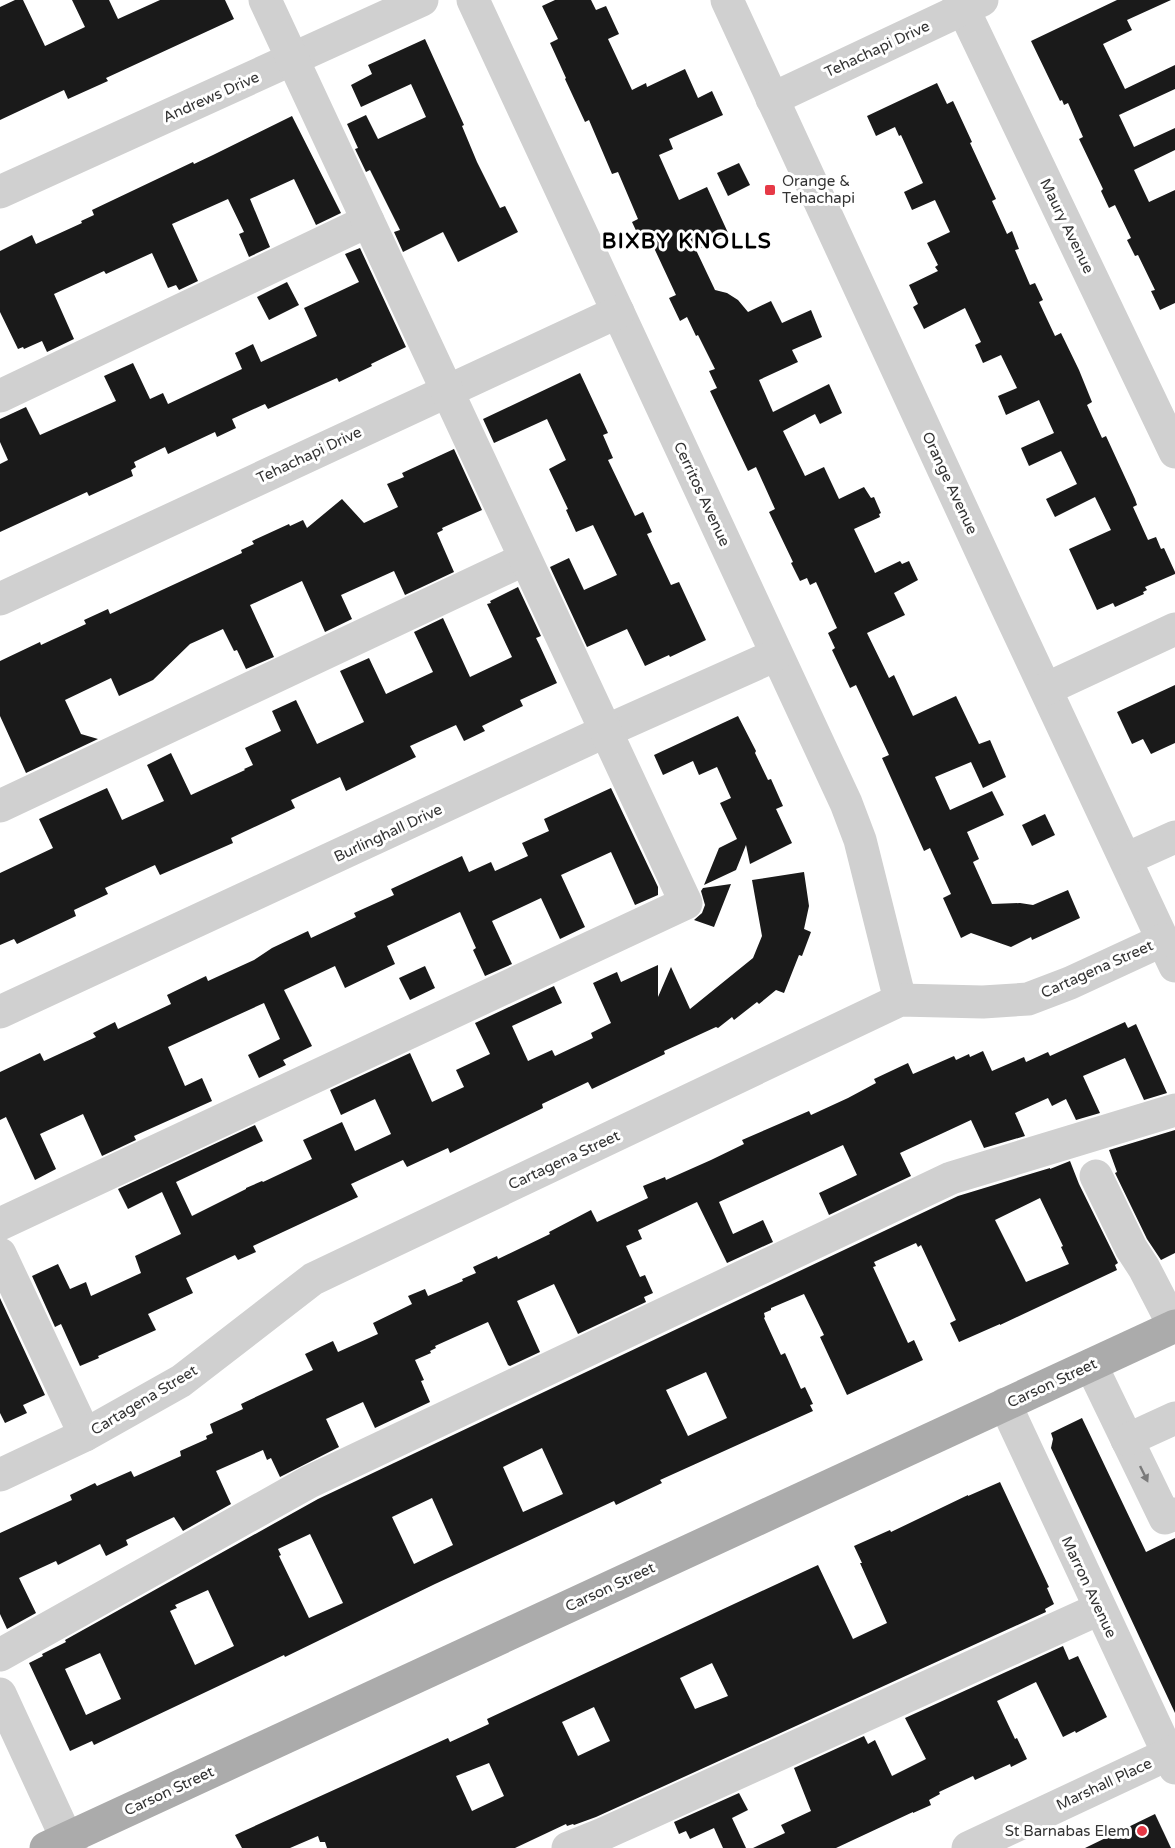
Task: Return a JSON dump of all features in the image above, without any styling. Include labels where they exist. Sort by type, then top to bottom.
[{"type":"main road","name":"Carson Street","points":[[61,1845],[1174,1326]]},
{"type":"street","points":[[0,1224],[686,903],[265,0]]},
{"type":"street","name":"Andrews Drive","points":[[0,192],[422,0]]},
{"type":"street","name":"Cerritos Avenue","points":[[473,0],[846,803],[860,840],[900,1000]]},
{"type":"street","name":"Orange Avenue","points":[[727,0],[1169,953]]},
{"type":"street","name":"Tehachapi Drive","points":[[772,99],[968,3]]},
{"type":"street","name":"Maury Avenue","points":[[968,3],[1175,452]]},
{"type":"street","points":[[0,396],[368,221]]},
{"type":"street","name":"Tehachapi Drive","points":[[0,599],[618,312]]},
{"type":"street","points":[[0,806],[525,560]]},
{"type":"street","points":[[1046,689],[1175,629]]},
{"type":"street","name":"Burlinghall Drive","points":[[0,1012],[606,731],[776,655]]},
{"type":"street","points":[[1126,859],[1175,837]]},
{"type":"street","name":"Cartagena Street","points":[[0,1475],[85,1436],[181,1381],[314,1279],[900,1000],[983,1002],[1028,999],[1070,983],[1169,953]]},
{"type":"street","points":[[0,1655],[309,1482],[951,1178],[1175,1110]]},
{"type":"street","points":[[1096,1176],[1131,1248],[1174,1326]]},
{"type":"street","points":[[0,1254],[85,1436]]},
{"type":"street","points":[[1091,1365],[1127,1440],[1170,1516]]},
{"type":"street","name":"Marron Avenue","points":[[1005,1404],[1100,1609],[1173,1758]]},
{"type":"street","points":[[1127,1440],[1175,1418]]},
{"type":"street","points":[[568,1848],[1100,1609]]},
{"type":"street","points":[[0,1694],[61,1845]]},
{"type":"street","name":"Marshall Place","points":[[968,1848],[1009,1840],[1173,1758]]},
{"type":"building","points":[[15,0],[23,0],[45,46],[85,27],[72,0],[109,0],[118,19],[160,0],[225,0],[234,19],[106,78],[108,81],[68,99],[64,90],[0,120],[0,7]]},
{"type":"building","points":[[555,0],[591,0],[596,10],[606,6],[619,34],[608,39],[632,90],[646,83],[647,87],[685,69],[698,98],[712,91],[723,115],[669,139],[673,149],[659,155],[679,200],[707,187],[729,235],[696,250],[715,290],[727,293],[738,300],[748,312],[771,301],[782,323],[811,310],[822,337],[792,350],[798,362],[759,380],[773,412],[829,384],[842,413],[820,424],[815,414],[783,431],[805,476],[824,467],[839,499],[864,487],[871,498],[874,497],[881,513],[880,517],[854,529],[875,573],[900,561],[902,564],[909,561],[918,580],[894,593],[905,615],[867,633],[889,678],[894,675],[913,716],[956,696],[979,744],[990,740],[1006,777],[983,788],[971,762],[935,777],[950,810],[992,791],[1004,815],[967,832],[979,859],[973,862],[992,904],[1033,905],[1068,890],[1080,918],[1011,947],[971,933],[961,938],[943,898],[951,894],[930,848],[924,851],[882,758],[889,755],[856,685],[850,688],[832,650],[835,648],[828,633],[837,628],[816,582],[810,585],[807,578],[800,581],[791,563],[793,562],[769,512],[775,509],[756,467],[748,471],[710,391],[717,388],[709,371],[715,369],[687,317],[680,321],[669,298],[676,295],[648,235],[640,239],[632,222],[638,219],[618,172],[612,174],[589,120],[585,122],[565,79],[550,43],[558,39],[542,6]]},
{"type":"building","points":[[1117,0],[1171,0],[1127,20],[1132,30],[1103,44],[1125,89],[1175,65],[1175,89],[1119,115],[1134,147],[1175,128],[1175,150],[1134,170],[1149,202],[1175,190],[1175,303],[1160,310],[1151,291],[1155,290],[1138,255],[1135,256],[1127,240],[1131,238],[1115,205],[1109,208],[1101,191],[1103,189],[1079,139],[1083,137],[1068,103],[1064,105],[1062,100],[1060,101],[1031,41]]},
{"type":"building","points":[[425,39],[464,125],[462,126],[477,162],[500,208],[505,206],[518,232],[458,262],[443,232],[403,252],[394,232],[400,230],[370,170],[366,172],[347,124],[366,115],[378,139],[426,117],[411,84],[361,107],[351,85],[372,74],[368,65]]},
{"type":"building","points":[[937,83],[947,104],[953,101],[996,199],[992,201],[1007,234],[1012,231],[1019,249],[1015,250],[1030,285],[1035,283],[1043,300],[1039,302],[1055,336],[1061,333],[1079,370],[1092,402],[1087,405],[1102,438],[1106,436],[1135,499],[1137,505],[1133,507],[1148,540],[1156,537],[1175,572],[1145,587],[1147,590],[1143,592],[1144,594],[1115,607],[1113,603],[1097,610],[1069,549],[1111,530],[1095,497],[1055,517],[1046,499],[1077,484],[1061,451],[1029,466],[1021,448],[1054,433],[1039,400],[1006,415],[998,396],[1017,388],[1001,355],[983,363],[975,345],[981,342],[965,308],[924,329],[913,307],[918,304],[909,285],[938,271],[935,267],[938,265],[927,243],[950,232],[935,200],[912,210],[904,192],[923,183],[901,135],[899,136],[895,127],[876,136],[867,116]]},
{"type":"building","points":[[292,116],[341,213],[316,225],[294,179],[250,199],[270,247],[249,257],[239,234],[244,232],[228,199],[172,224],[198,281],[179,290],[176,285],[168,288],[152,253],[106,274],[104,271],[54,294],[74,339],[47,352],[42,341],[24,349],[23,347],[18,349],[0,312],[0,251],[32,235],[36,244],[82,223],[81,221],[94,215],[92,210]]},
{"type":"building","points":[[739,163],[750,185],[728,196],[717,173]]},
{"type":"building","points":[[360,248],[406,347],[339,382],[337,378],[268,409],[265,404],[232,419],[236,428],[217,437],[215,432],[168,454],[165,447],[134,462],[136,467],[131,470],[133,476],[89,496],[87,492],[0,532],[0,464],[8,460],[0,442],[0,419],[26,407],[40,435],[116,401],[104,376],[133,363],[150,399],[163,393],[168,404],[242,369],[235,353],[253,344],[261,362],[317,336],[304,308],[359,282],[345,254]]},
{"type":"building","points":[[287,282],[299,305],[269,320],[257,297]]},
{"type":"building","points":[[580,373],[608,433],[603,435],[613,458],[608,460],[635,516],[643,512],[652,532],[647,534],[671,585],[679,582],[706,640],[645,666],[627,629],[587,647],[550,567],[569,558],[584,590],[617,575],[593,525],[576,532],[566,510],[568,509],[549,469],[566,460],[547,419],[494,443],[483,419]]},
{"type":"building","points":[[454,449],[482,510],[442,528],[443,530],[437,533],[454,572],[405,595],[394,571],[341,595],[352,619],[325,632],[302,581],[250,605],[274,657],[246,669],[223,629],[190,644],[153,680],[119,696],[111,678],[65,700],[81,734],[98,739],[26,773],[0,716],[0,661],[86,624],[84,620],[108,609],[110,614],[242,553],[241,550],[254,544],[252,541],[289,524],[290,526],[303,520],[307,528],[342,499],[364,523],[398,507],[387,484],[404,477],[402,473]]},
{"type":"building","points":[[518,587],[541,636],[536,638],[557,683],[520,700],[523,706],[482,726],[485,731],[464,741],[456,725],[410,746],[416,757],[346,791],[340,777],[291,800],[295,808],[231,838],[233,843],[160,875],[155,865],[105,888],[108,894],[74,910],[76,916],[17,944],[14,939],[0,945],[0,873],[53,848],[39,819],[107,788],[122,820],[164,801],[147,765],[171,753],[191,795],[245,770],[253,765],[245,748],[281,731],[272,711],[296,700],[317,744],[364,722],[340,671],[369,658],[386,694],[433,672],[414,632],[443,618],[470,677],[512,657],[487,604]]},
{"type":"building","points":[[1175,685],[1175,743],[1151,754],[1143,739],[1132,744],[1117,712]]},
{"type":"building","points":[[738,716],[783,806],[776,809],[792,843],[750,864],[746,845],[736,870],[704,885],[719,848],[737,839],[720,803],[731,798],[717,767],[699,775],[693,761],[663,775],[654,755]]},
{"type":"building","points":[[611,788],[658,887],[658,895],[635,905],[611,852],[561,875],[585,927],[560,939],[541,898],[492,921],[512,964],[485,976],[473,950],[476,948],[460,912],[387,946],[395,964],[345,988],[335,966],[284,990],[312,1046],[283,1060],[286,1065],[259,1078],[248,1055],[280,1039],[264,1003],[168,1047],[185,1086],[202,1078],[212,1101],[134,1136],[136,1140],[102,1156],[83,1114],[40,1134],[56,1169],[35,1180],[6,1117],[0,1120],[0,1072],[40,1053],[44,1061],[96,1037],[93,1033],[115,1022],[118,1029],[171,1004],[167,995],[206,976],[208,981],[308,931],[311,938],[356,917],[354,913],[394,895],[391,889],[462,856],[469,872],[491,862],[495,871],[528,856],[522,843],[549,831],[544,819]]},
{"type":"building","points":[[1045,814],[1055,835],[1032,846],[1022,825]]},
{"type":"building","points":[[804,872],[809,906],[804,929],[811,932],[784,993],[776,990],[759,1004],[757,1002],[734,1020],[732,1017],[718,1028],[664,1051],[665,1054],[592,1089],[588,1082],[542,1104],[543,1108],[450,1153],[448,1148],[407,1167],[403,1160],[351,1184],[358,1197],[253,1246],[256,1252],[238,1260],[235,1255],[186,1278],[193,1293],[148,1314],[156,1330],[80,1366],[61,1324],[55,1327],[32,1276],[58,1264],[70,1289],[86,1282],[91,1296],[141,1273],[135,1256],[181,1234],[162,1192],[128,1209],[118,1189],[255,1125],[263,1141],[176,1182],[192,1216],[246,1188],[312,1159],[303,1140],[342,1122],[355,1151],[391,1134],[375,1099],[341,1115],[330,1090],[410,1053],[432,1102],[464,1087],[456,1070],[490,1054],[475,1023],[554,986],[562,1003],[512,1026],[528,1061],[552,1050],[555,1056],[593,1038],[591,1033],[611,1023],[593,983],[617,972],[621,982],[658,965],[658,997],[671,967],[690,1009],[753,958],[762,936],[752,880]]},
{"type":"building","points":[[731,884],[714,927],[694,920],[702,913],[705,905],[701,891],[703,888]]},
{"type":"building","points":[[425,966],[435,988],[410,1000],[399,978]]},
{"type":"building","points":[[1125,1022],[1128,1028],[1136,1024],[1167,1093],[1144,1100],[1125,1058],[1083,1076],[1100,1113],[1076,1120],[1066,1099],[1052,1106],[1048,1098],[1015,1113],[1025,1136],[984,1148],[971,1120],[900,1153],[911,1176],[829,1215],[819,1193],[857,1175],[843,1145],[719,1202],[733,1234],[763,1220],[773,1242],[727,1263],[697,1202],[638,1230],[642,1239],[626,1246],[640,1277],[645,1275],[653,1293],[644,1297],[646,1302],[578,1334],[554,1284],[517,1301],[540,1352],[508,1365],[488,1322],[435,1346],[436,1348],[430,1351],[431,1353],[415,1360],[430,1402],[375,1428],[363,1402],[326,1419],[339,1447],[280,1477],[271,1458],[267,1460],[263,1450],[216,1471],[231,1504],[183,1531],[174,1517],[126,1540],[128,1545],[106,1556],[100,1544],[58,1565],[56,1561],[19,1578],[36,1613],[7,1629],[0,1614],[0,1533],[72,1500],[70,1495],[95,1483],[97,1486],[131,1471],[134,1477],[181,1456],[180,1451],[207,1439],[206,1436],[213,1433],[210,1424],[243,1409],[241,1404],[313,1370],[305,1354],[333,1341],[338,1352],[378,1334],[373,1323],[412,1304],[408,1296],[425,1289],[428,1296],[463,1281],[462,1279],[476,1273],[473,1267],[497,1256],[498,1259],[550,1234],[549,1232],[591,1210],[597,1222],[648,1198],[643,1186],[665,1177],[666,1180],[744,1144],[742,1140],[809,1111],[811,1115],[848,1098],[876,1083],[874,1079],[908,1063],[913,1074],[954,1056],[956,1060],[983,1051],[992,1071],[1024,1057],[1026,1062],[1048,1052],[1050,1056]]},
{"type":"building","points":[[1175,1130],[1175,1253],[1161,1260],[1147,1239],[1115,1173],[1117,1172],[1109,1150]]},
{"type":"building","points":[[1070,1161],[1118,1263],[1115,1265],[1117,1270],[959,1342],[950,1323],[956,1320],[921,1245],[918,1247],[916,1243],[874,1262],[876,1266],[873,1267],[908,1343],[914,1340],[923,1360],[847,1395],[820,1337],[824,1335],[804,1294],[771,1308],[764,1313],[764,1318],[781,1355],[785,1353],[801,1389],[805,1387],[813,1404],[810,1405],[813,1411],[660,1480],[662,1483],[616,1505],[614,1501],[435,1584],[285,1657],[284,1655],[94,1745],[92,1741],[70,1751],[29,1663],[66,1642],[65,1640],[318,1499],[958,1196]],"holes":[[[1040,1198],[1069,1264],[1026,1282],[995,1220]],[[706,1372],[727,1418],[688,1436],[666,1390]],[[542,1448],[563,1494],[523,1512],[503,1467]],[[432,1498],[453,1545],[414,1564],[392,1517]],[[310,1534],[343,1603],[309,1618],[279,1556],[281,1555],[278,1549]],[[208,1590],[234,1646],[195,1665],[170,1611],[177,1608],[175,1605]],[[100,1653],[121,1699],[86,1715],[65,1669]]]},
{"type":"building","points":[[0,1298],[45,1395],[23,1405],[27,1413],[5,1423],[0,1413]]},
{"type":"building","points":[[1082,1418],[1146,1552],[1175,1538],[1175,1713],[1051,1448],[1053,1439],[1051,1433]]},
{"type":"building","points":[[1000,1482],[1049,1587],[1047,1588],[1054,1604],[1045,1609],[1046,1612],[596,1817],[574,1825],[567,1826],[566,1824],[515,1848],[327,1848],[325,1842],[320,1842],[318,1836],[290,1848],[242,1848],[235,1835],[448,1738],[450,1742],[489,1724],[487,1719],[818,1565],[853,1639],[887,1623],[854,1546],[890,1530],[891,1532]],"holes":[[[712,1663],[728,1696],[695,1709],[680,1678]],[[594,1707],[610,1741],[578,1756],[562,1722]],[[489,1763],[504,1796],[472,1811],[456,1776]]]},
{"type":"building","points":[[1063,1646],[1069,1660],[1078,1656],[1107,1717],[1063,1737],[1036,1682],[997,1701],[1027,1759],[975,1780],[973,1776],[939,1792],[940,1794],[929,1800],[931,1805],[836,1848],[753,1848],[785,1833],[781,1825],[811,1811],[794,1768],[864,1736],[868,1744],[875,1740],[892,1776],[926,1759],[905,1718]]},
{"type":"building","points":[[739,1793],[748,1810],[732,1818],[746,1848],[723,1848],[714,1828],[690,1839],[686,1831],[679,1834],[674,1822]]},
{"type":"building","name":"St Barnabas Elem","points":[[1155,1814],[1171,1848],[1085,1848]]},
{"type":"place","name":"Orange & Tehachapi","points":[[770,190]]},
{"type":"place","name":"St Barnabas Elem","points":[[1142,1831]]},
{"type":"district","name":"BIXBY KNOLLS","points":[[687,241]]}]
